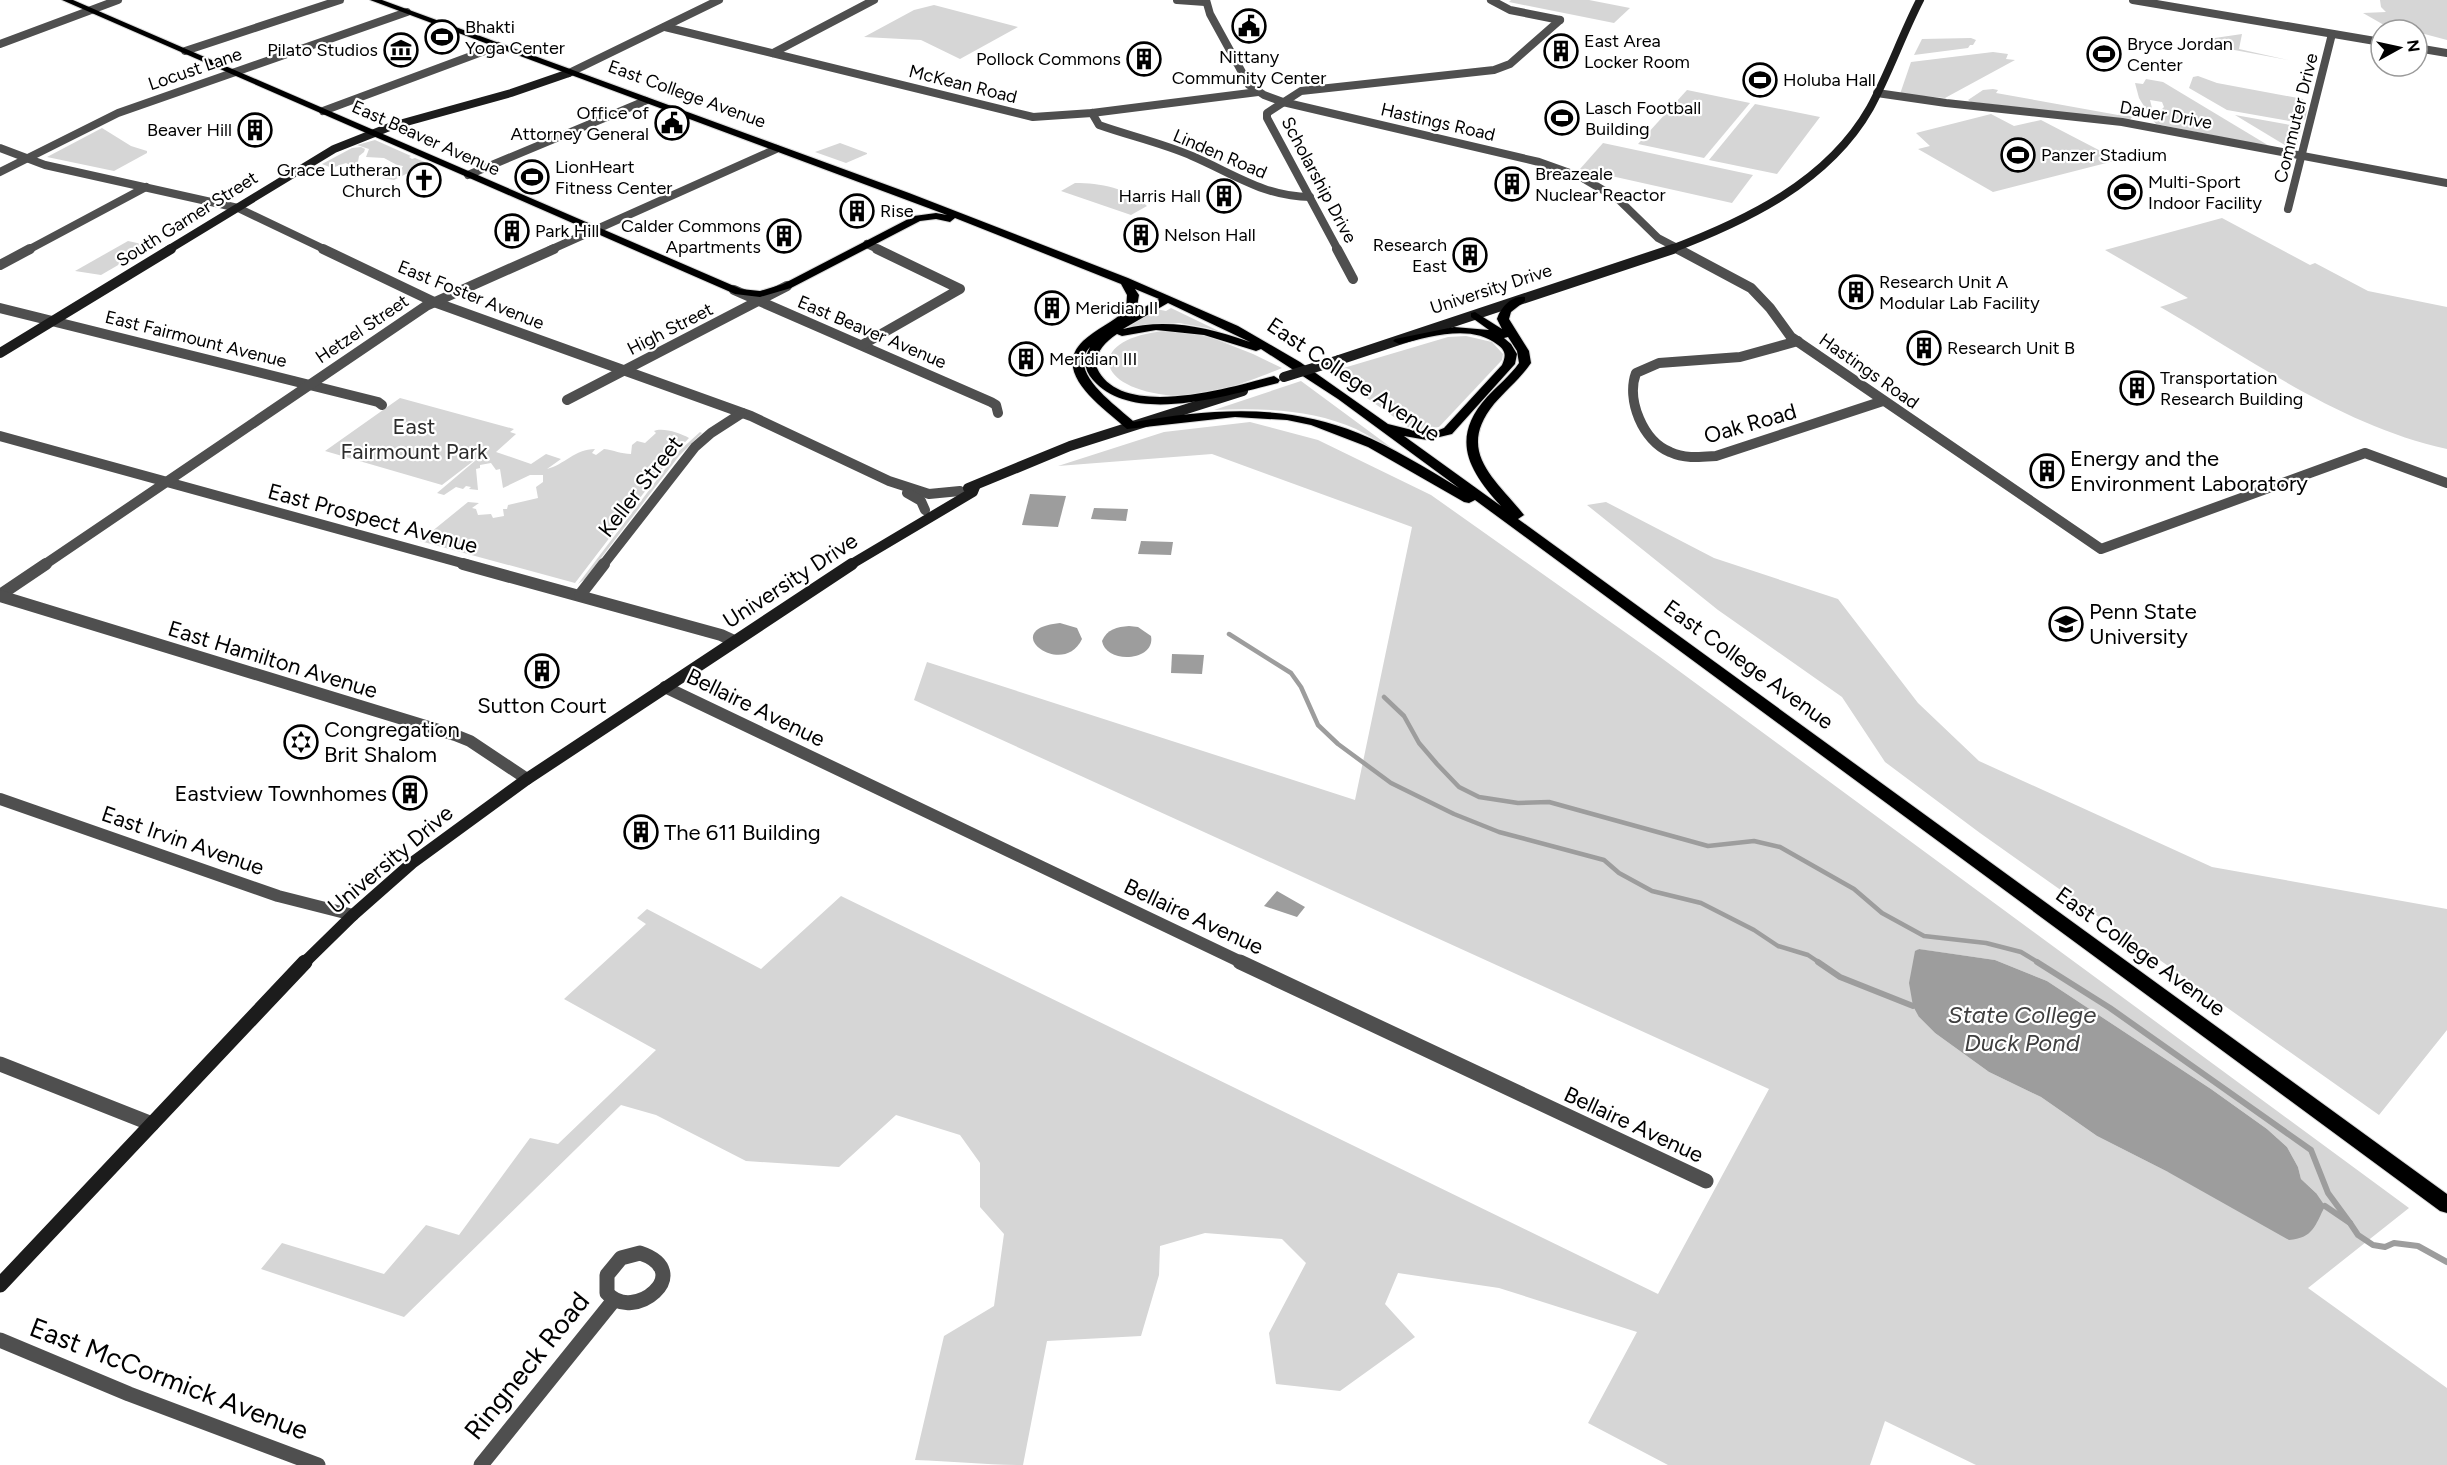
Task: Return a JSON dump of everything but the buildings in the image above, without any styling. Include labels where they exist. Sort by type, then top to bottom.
[{"type":"main road","name":"East Beaver Avenue","points":[[66,0],[734,290]]},
{"type":"main road","name":"East College Avenue","points":[[374,0],[920,201],[1124,280],[1234,328],[1296,364],[2447,1205]]},
{"type":"main road","name":"University Drive","points":[[876,548],[897,528],[926,510],[960,491],[1028,462],[1131,426],[1399,341],[1675,248],[1735,222],[1801,182],[1847,141],[1865,116],[1877,93],[1920,0]]},
{"type":"main road","name":"South Garner Street","points":[[0,353],[324,154],[372,132],[506,96],[569,73]]},
{"type":"main road","points":[[918,218],[924,211],[920,201]]},
{"type":"main road","name":"East College Avenue","points":[[918,218],[940,217],[968,225],[985,226]]},
{"type":"main road","name":"High Street","points":[[734,290],[760,294],[787,286],[918,218]]},
{"type":"main road","points":[[1124,280],[1132,295],[1131,311],[1089,340],[1080,352],[1077,365],[1080,377],[1086,384],[1131,426],[1220,413],[1269,414],[1318,423],[1365,441],[1524,529]]},
{"type":"main road","points":[[1167,298],[1108,335],[1096,348],[1090,363],[1095,376],[1111,390],[1139,399],[1186,400],[1279,379]]},
{"type":"main road","points":[[1521,299],[1506,310],[1503,319],[1510,334],[1525,353],[1525,363],[1479,415],[1470,439],[1482,475],[1490,487],[1548,547]]},
{"type":"main road","points":[[1475,315],[1506,338],[1519,343]]},
{"type":"main road","points":[[1096,348],[1134,329],[1182,326],[1231,339],[1296,364]]},
{"type":"main road","points":[[1376,421],[1418,435],[1444,433],[1458,422],[1511,362],[1510,352],[1504,344],[1488,335],[1474,332],[1437,332],[1399,341]]},
{"type":"main road","name":"University Drive","points":[[0,1285],[353,915],[412,863],[527,779],[876,548],[973,492],[975,486]]},
{"type":"street","points":[[0,44],[88,9],[118,0]]},
{"type":"street","points":[[184,51],[340,0]]},
{"type":"street","points":[[569,73],[719,0]]},
{"type":"street","points":[[773,53],[874,0]]},
{"type":"street","points":[[1177,0],[1205,1],[1249,85],[1258,92]]},
{"type":"street","points":[[1283,102],[1303,91],[1494,70],[1510,64],[1560,21],[1510,10],[1491,0]]},
{"type":"street","points":[[2133,0],[2369,40]]},
{"type":"street","name":"Locust Lane","points":[[0,172],[118,113],[407,12]]},
{"type":"street","name":"McKean Road","points":[[665,27],[1029,116],[1049,117],[1092,113],[1258,92]]},
{"type":"street","name":"Commuter Drive","points":[[2288,209],[2332,34]]},
{"type":"street","points":[[323,111],[498,46]]},
{"type":"street","points":[[2429,50],[2447,53]]},
{"type":"street","name":"Hastings Road","points":[[1258,92],[1283,102],[1564,170],[1608,191],[1653,234],[1751,288],[1770,308],[1785,331],[1798,341],[2101,549],[2366,453],[2447,483]]},
{"type":"street","name":"Dauer Drive","points":[[1877,93],[2121,122],[2447,183]]},
{"type":"street","points":[[468,175],[645,101]]},
{"type":"street","name":"Scholarship Drive","points":[[1283,102],[1269,111],[1266,116],[1353,279]]},
{"type":"street","name":"Linden Road","points":[[1092,113],[1099,125],[1191,155],[1247,184],[1288,198],[1310,197]]},
{"type":"street","name":"East Foster Avenue","points":[[0,148],[27,159],[238,208],[434,302],[742,412],[889,481],[929,494],[960,491]]},
{"type":"street","name":"Hetzel Street","points":[[0,596],[434,302],[776,149]]},
{"type":"street","points":[[0,264],[146,187]]},
{"type":"street","points":[[862,345],[960,289],[867,244]]},
{"type":"street","name":"High Street","points":[[567,400],[787,286]]},
{"type":"street","name":"East Beaver Avenue","points":[[734,290],[991,402],[996,405],[998,413]]},
{"type":"street","name":"East Fairmount Avenue","points":[[0,308],[378,402],[382,405]]},
{"type":"street","name":"Oak Road","points":[[1798,341],[1742,357],[1660,363],[1643,368],[1636,373],[1632,390],[1646,434],[1653,442],[1677,455],[1691,458],[1716,456],[1883,401]]},
{"type":"street","name":"Keller Street","points":[[580,595],[691,452],[711,433],[742,412]]},
{"type":"street","name":"East Prospect Avenue","points":[[0,436],[580,595],[721,635],[734,641]]},
{"type":"street","name":"East Foster Avenue","points":[[889,481],[896,488],[921,501],[926,510]]},
{"type":"street","name":"East Hamilton Avenue","points":[[0,596],[464,738],[527,779]]},
{"type":"street","name":"Bellaire Avenue","points":[[665,687],[1155,922],[1706,1181]]},
{"type":"street","name":"East Irvin Avenue","points":[[0,799],[278,896],[353,915]]},
{"type":"street","points":[[0,1064],[152,1124]]},
{"type":"street","name":"Ringneck Road","points":[[481,1465],[614,1300]]},
{"type":"street","name":"East McCormick Avenue","points":[[0,1340],[129,1394],[318,1465]]},
{"type":"green space","points":[[1511,0],[1589,0],[1630,8],[1614,23],[1509,2]]},
{"type":"green space","points":[[2380,0],[2447,0],[2447,40],[2429,35],[2429,18],[2372,18],[2363,13],[2386,12],[2381,7]]},
{"type":"green space","points":[[934,5],[1018,27],[960,59],[921,40],[864,37],[914,10]]},
{"type":"green space","points":[[2242,34],[2239,49],[2288,60],[2229,49],[2209,50],[2204,47],[2208,39]]},
{"type":"green space","points":[[1971,38],[1976,40],[1968,48],[1914,55],[1922,39]]},
{"type":"green space","points":[[1993,52],[2008,54],[2006,59],[2015,60],[1945,98],[1900,94],[1911,62]]},
{"type":"green space","points":[[2198,76],[2217,83],[2303,99],[2304,104],[2298,104],[2297,109],[2307,111],[2305,119],[2300,123],[2227,110],[2189,88],[2193,77]]},
{"type":"green space","points":[[2146,79],[2163,82],[2271,147],[2156,124],[2148,114],[2158,113],[2164,107],[2162,102],[2150,100],[2152,108],[2147,111],[2139,98],[2135,83],[2143,84]]},
{"type":"green space","points":[[1687,90],[1750,103],[1704,158],[1638,144]]},
{"type":"green space","points":[[1983,90],[1998,90],[1996,93],[2118,115],[2122,113],[2132,117],[2130,120],[1968,100]]},
{"type":"green space","points":[[1755,104],[1820,117],[1777,174],[1709,160]]},
{"type":"green space","name":"Panzer Stadium","points":[[1991,114],[2014,126],[2041,120],[2118,160],[1993,192],[1918,149],[1930,146],[1916,133]]},
{"type":"green space","points":[[2235,115],[2302,127],[2296,148],[2293,150]]},
{"type":"green space","points":[[102,128],[147,153],[114,171],[47,157]]},
{"type":"green space","points":[[375,140],[411,156],[409,157],[412,159],[415,158],[437,167],[430,171],[408,173],[394,180],[382,178],[399,171],[403,166],[384,158],[366,157],[369,149],[357,145]]},
{"type":"green space","points":[[840,143],[867,154],[846,163],[815,152]]},
{"type":"green space","points":[[1603,143],[1753,175],[1732,203],[1580,169]]},
{"type":"green space","points":[[352,148],[365,149],[364,152],[359,156],[358,162],[352,166],[346,163],[332,168],[322,164]]},
{"type":"green space","points":[[1075,183],[1113,188],[1131,195],[1147,206],[1131,215],[1061,191]]},
{"type":"green space","points":[[2222,218],[2310,265],[2315,263],[2368,291],[2447,307],[2447,449],[2409,439],[2371,425],[2265,370],[2160,307],[2188,298],[2105,250]]},
{"type":"green space","points":[[128,241],[151,246],[101,275],[75,271]]},
{"type":"green space","points":[[1171,308],[1229,336],[1207,328],[1179,323],[1127,328],[1156,309],[1166,311]]},
{"type":"green space","points":[[1165,331],[1200,333],[1282,368],[1225,389],[1180,396],[1141,390],[1124,382],[1113,373],[1109,362],[1112,352],[1123,343],[1140,335]]},
{"type":"green space","points":[[1466,336],[1492,342],[1503,354],[1502,360],[1439,427],[1418,430],[1408,427],[1330,372],[1448,337]]},
{"type":"green space","points":[[1301,381],[1404,457],[1356,429],[1322,417],[1286,411],[1214,410]]},
{"type":"green space","name":"East Fairmount Park","points":[[400,398],[514,429],[510,432],[516,434],[496,452],[531,464],[546,454],[561,459],[547,469],[588,450],[595,449],[592,453],[596,455],[604,449],[631,454],[632,445],[637,441],[645,443],[657,430],[672,431],[689,438],[672,456],[575,583],[420,541],[468,502],[479,503],[472,508],[476,509],[478,515],[491,514],[493,518],[504,516],[503,509],[507,509],[508,505],[538,498],[536,487],[543,482],[543,475],[530,475],[503,488],[500,469],[496,470],[491,463],[480,465],[480,468],[476,469],[478,490],[469,489],[471,487],[466,486],[463,489],[456,487],[444,495],[437,493],[489,449],[442,485],[325,451]]},
{"type":"green space","points":[[1250,422],[1318,440],[1431,495],[1660,657],[2409,1208],[2308,1288],[2447,1388],[2447,1465],[1976,1465],[1885,1421],[1870,1465],[1668,1465],[1588,1423],[1637,1332],[1499,1288],[1398,1273],[1385,1304],[1415,1337],[1340,1391],[1276,1384],[1269,1333],[1306,1263],[1282,1239],[1205,1233],[1160,1246],[1159,1275],[1141,1336],[1047,1341],[1023,1465],[915,1460],[944,1336],[994,1306],[1004,1234],[980,1207],[980,1163],[960,1135],[896,1115],[839,1167],[746,1161],[656,1115],[621,1105],[404,1317],[261,1269],[282,1243],[384,1274],[426,1225],[459,1235],[530,1138],[558,1144],[656,1050],[564,999],[646,924],[637,918],[647,909],[761,969],[841,896],[1658,1294],[1769,1089],[914,700],[927,662],[1355,800],[1412,527],[1212,454],[1058,466],[1164,432]],"holes":[[[1918,949],[1995,960],[2047,981],[2211,1089],[2267,1129],[2287,1147],[2298,1167],[2301,1179],[2316,1193],[2168,1172],[2097,1136],[2041,1097],[1989,1072],[1935,1033],[1919,1017]]]},
{"type":"green space","points":[[700,432],[702,433],[679,456],[585,579],[578,584],[678,452]]},
{"type":"green space","points":[[1606,502],[1714,558],[1838,599],[1918,703],[1979,761],[2212,867],[2447,909],[2447,1030],[2379,1115],[1980,833],[1885,762],[1842,697],[1718,610],[1587,505]]},
{"type":"water","points":[[1030,494],[1066,496],[1058,527],[1022,525]]},
{"type":"water","points":[[1094,508],[1128,509],[1126,521],[1091,519]]},
{"type":"water","points":[[1141,541],[1173,542],[1171,555],[1138,554]]},
{"type":"water","points":[[1060,623],[1077,628],[1082,639],[1073,650],[1062,655],[1050,654],[1040,649],[1034,642],[1034,634],[1042,627]]},
{"type":"water","points":[[1129,626],[1138,627],[1151,636],[1146,651],[1139,655],[1121,657],[1105,649],[1102,641],[1110,631]]},
{"type":"water","points":[[1172,654],[1204,655],[1202,674],[1171,673]]},
{"type":"water","points":[[1277,891],[1305,907],[1297,917],[1264,906]]},
{"type":"water","name":"State College Duck Pond","points":[[1919,949],[1995,960],[2047,981],[2211,1089],[2267,1129],[2287,1147],[2298,1167],[2301,1179],[2316,1193],[2325,1206],[2312,1230],[2303,1237],[2289,1240],[2168,1172],[2097,1136],[2041,1097],[1989,1072],[1935,1033],[1919,1017],[1913,1006],[1909,983],[1915,951]]},
{"type":"waterway","points":[[1229,634],[1291,673],[1301,687],[1318,725],[1338,744],[1391,783],[1454,814],[1499,832],[1604,860],[1619,873],[1652,891],[1701,903],[1754,930],[1778,946],[1808,955],[1820,963]]},
{"type":"waterway","points":[[1384,697],[1404,716],[1419,743],[1437,764],[1459,787],[1479,797],[1518,803],[1549,802],[1708,846],[1754,841],[1780,847],[1854,889],[1882,913],[1924,936],[1986,943],[2021,952],[2039,963]]},
{"type":"waterway","points":[[1818,962],[1840,977],[1913,1006]]},
{"type":"waterway","points":[[2037,962],[2110,1008],[2311,1150],[2328,1193],[2350,1223]]},
{"type":"waterway","points":[[2325,1206],[2350,1223]]},
{"type":"waterway","points":[[2350,1223],[2358,1235],[2373,1245],[2385,1247],[2394,1243],[2418,1246],[2447,1262]]},
{"type":"place","name":"Nittany Community Center","points":[[1249,26]]},
{"type":"place","name":"Bhakti Yoga Center","points":[[442,37]]},
{"type":"place","name":"Pilato Studios","points":[[401,50]]},
{"type":"place","name":"East Area Locker Room","points":[[1561,51]]},
{"type":"place","name":"Bryce Jordan Center","points":[[2104,54]]},
{"type":"place","name":"Pollock Commons","points":[[1144,59]]},
{"type":"place","name":"Holuba Hall","points":[[1760,80]]},
{"type":"place","name":"Lasch Football Building","points":[[1562,118]]},
{"type":"place","name":"Office of Attorney General","points":[[672,123]]},
{"type":"place","name":"Beaver Hill","points":[[255,130]]},
{"type":"place","name":"Panzer Stadium","points":[[2018,155]]},
{"type":"place","name":"LionHeart Fitness Center","points":[[532,177]]},
{"type":"place","name":"Grace Lutheran Church","points":[[424,180]]},
{"type":"place","name":"Breazeale Nuclear Reactor","points":[[1512,184]]},
{"type":"place","name":"Multi-Sport Indoor Facility","points":[[2125,192]]},
{"type":"place","name":"Harris Hall","points":[[1224,196]]},
{"type":"place","name":"Rise","points":[[857,211]]},
{"type":"place","name":"Park Hill","points":[[512,231]]},
{"type":"place","name":"Nelson Hall","points":[[1141,235]]},
{"type":"place","name":"Calder Commons Apartments","points":[[784,236]]},
{"type":"place","name":"Research East","points":[[1470,255]]},
{"type":"place","name":"Research Unit A Modular Lab Facility","points":[[1856,292]]},
{"type":"place","name":"Meridian II","points":[[1052,308]]},
{"type":"place","name":"Research Unit B","points":[[1924,348]]},
{"type":"place","name":"Meridian III","points":[[1026,359]]},
{"type":"place","name":"Transportation Research Building","points":[[2137,388]]},
{"type":"place","name":"Energy and the Environment Laboratory","points":[[2047,471]]},
{"type":"place","name":"Penn State University","points":[[2066,624]]},
{"type":"place","name":"Sutton Court","points":[[542,671]]},
{"type":"place","name":"Congregation Brit Shalom","points":[[301,742]]},
{"type":"place","name":"Eastview Townhomes","points":[[410,793]]},
{"type":"place","name":"The 611 Building","points":[[641,832]]}]
